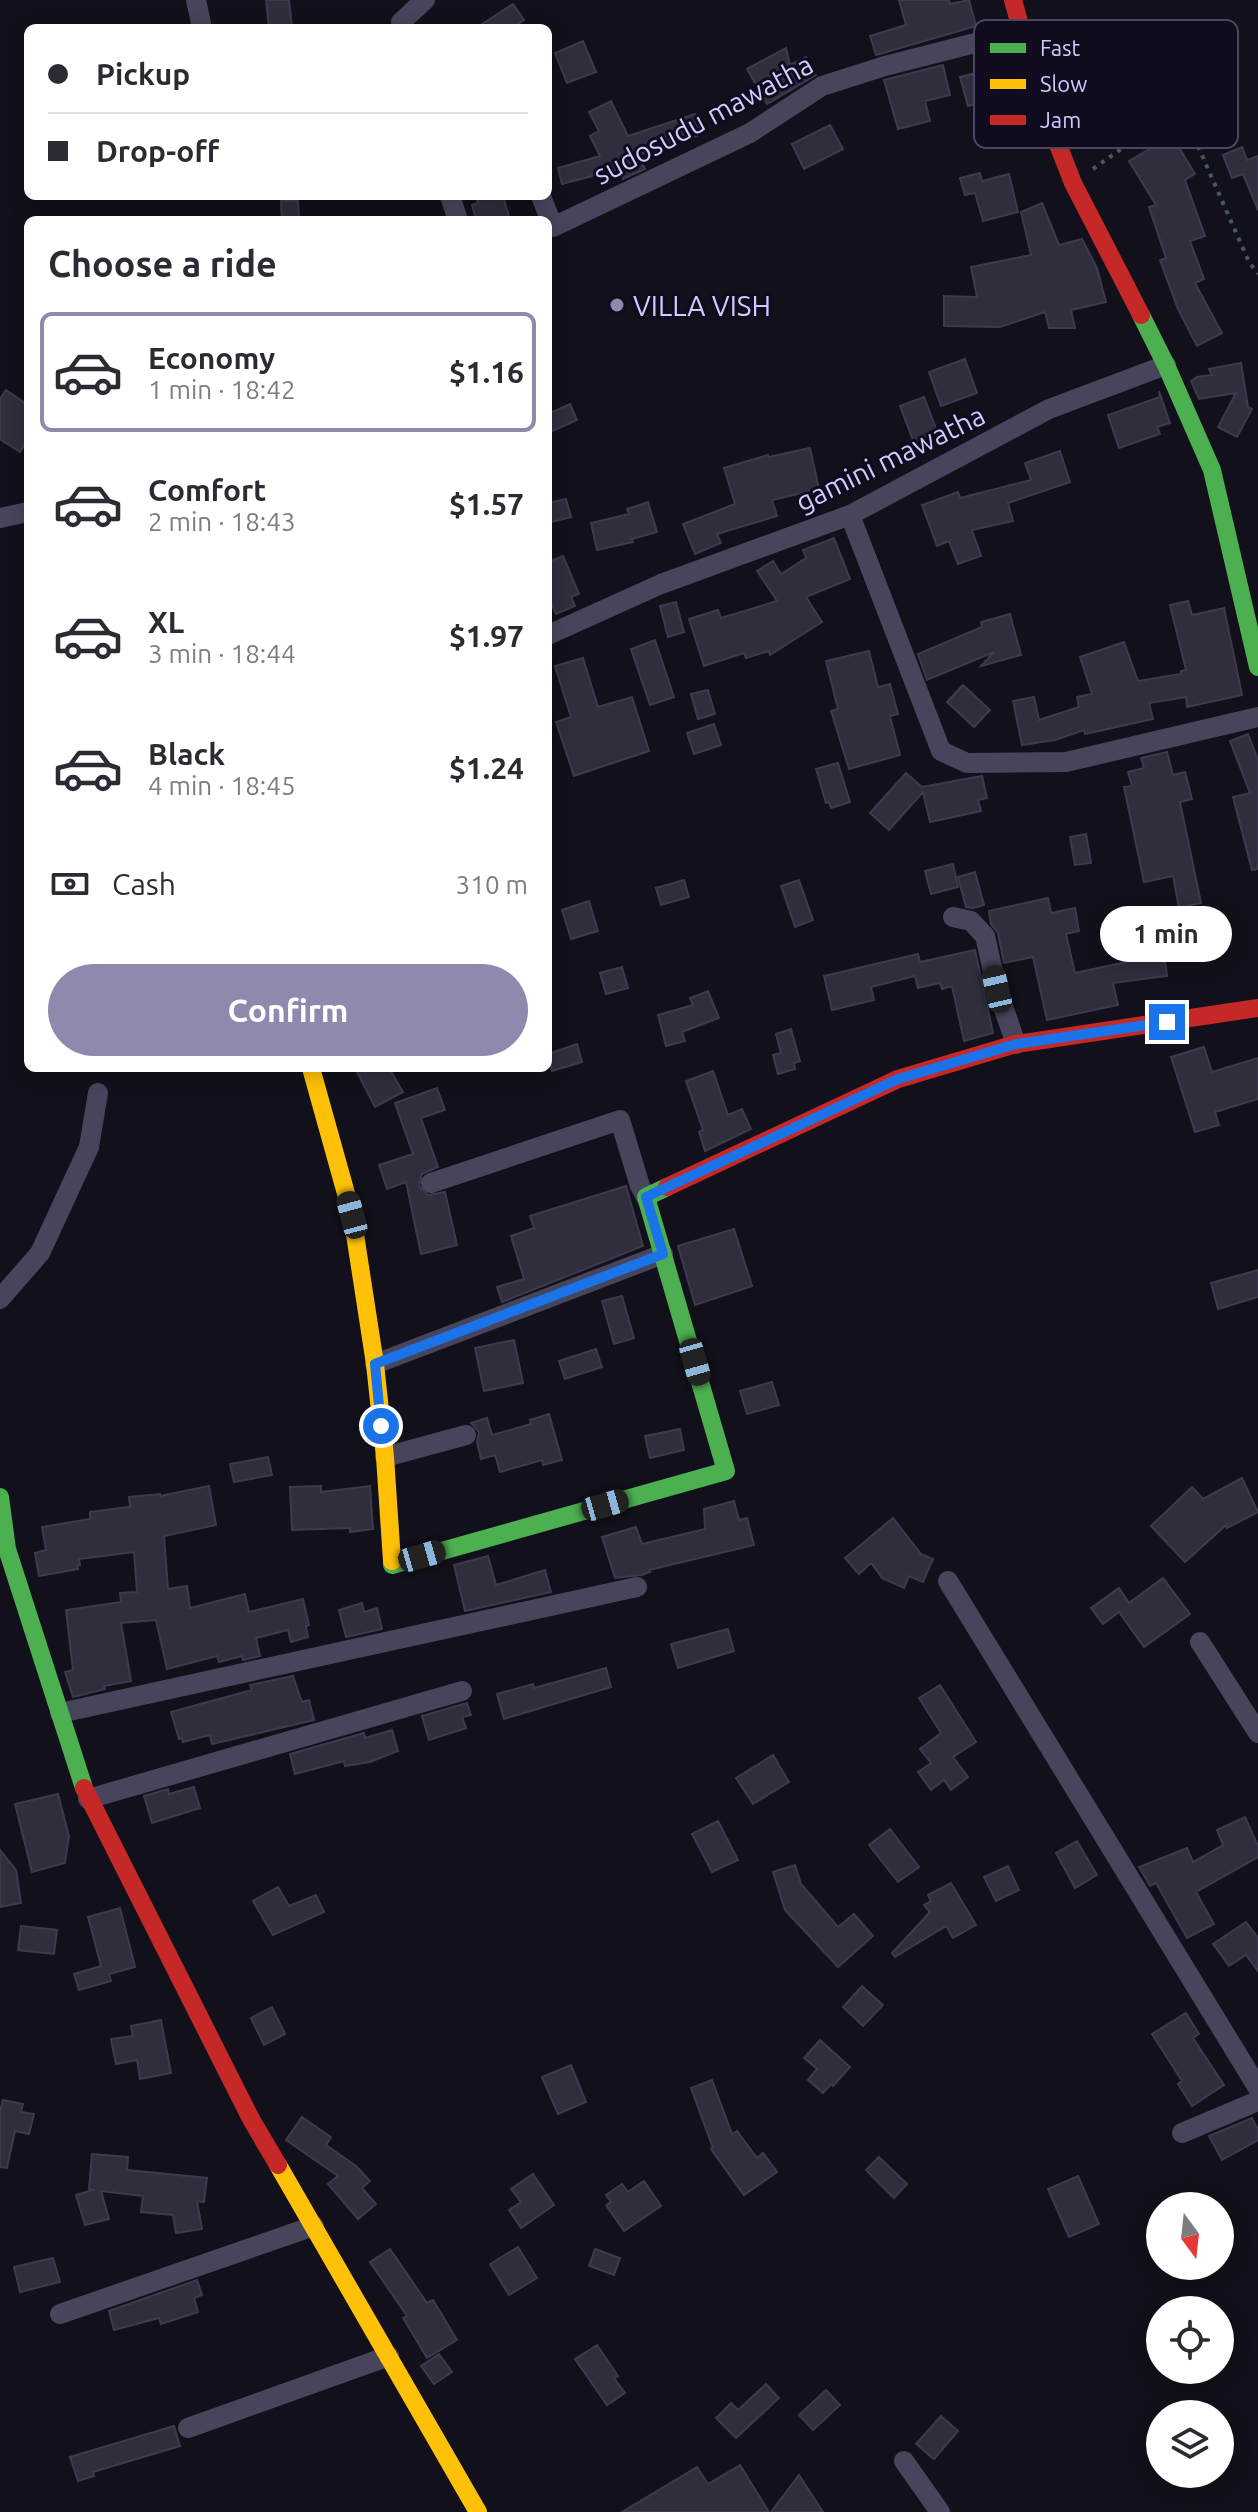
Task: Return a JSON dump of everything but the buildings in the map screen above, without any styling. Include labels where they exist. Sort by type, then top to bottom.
[{"type":"street","points":[[196,0],[201,24]]},
{"type":"street","points":[[401,24],[425,0]]},
{"type":"street","points":[[1013,0],[1019,20]]},
{"type":"street","name":"sudosudu mawatha","points":[[552,224],[553,227],[750,133],[822,86],[974,43]]},
{"type":"street","points":[[1059,148],[1073,183],[1166,365],[1212,470],[1258,667]]},
{"type":"street","name":"gamini mawatha","points":[[552,633],[661,584],[850,515],[1049,409],[1166,365]]},
{"type":"street","points":[[0,518],[24,513]]},
{"type":"street","points":[[850,515],[941,751],[967,763],[1066,762],[1258,717]]},
{"type":"street","points":[[953,917],[971,921],[985,936],[997,989],[1016,1044]]},
{"type":"street","points":[[646,1197],[898,1079],[1016,1044],[1258,1008]]},
{"type":"street","points":[[312,1072],[352,1215],[375,1364],[392,1565],[726,1471],[646,1197],[620,1120],[431,1183]]},
{"type":"street","points":[[0,1299],[40,1253],[89,1147],[98,1093]]},
{"type":"street","points":[[375,1364],[663,1254]]},
{"type":"street","points":[[385,1457],[466,1435]]},
{"type":"street","points":[[0,1497],[7,1549],[88,1799],[251,2119],[478,2512]]},
{"type":"street","points":[[948,1581],[1258,2088]]},
{"type":"street","points":[[60,1713],[637,1587]]},
{"type":"street","points":[[1200,1642],[1258,1733]]},
{"type":"street","points":[[88,1799],[462,1691]]},
{"type":"street","points":[[1182,2133],[1258,2101]]},
{"type":"street","points":[[60,2314],[314,2226]]},
{"type":"street","points":[[188,2428],[389,2356]]},
{"type":"street","points":[[904,2461],[940,2512]]},
{"type":"path","points":[[1073,183],[1122,148]]},
{"type":"path","points":[[1199,148],[1249,262],[1258,274]]},
{"type":"traffic: fast","points":[[1141,315],[1212,470],[1258,667]]},
{"type":"traffic: fast","points":[[392,1561],[392,1565],[726,1471],[646,1197],[667,1187]]},
{"type":"traffic: fast","points":[[0,1497],[7,1549],[84,1788]]},
{"type":"traffic: slow","points":[[312,1072],[352,1215],[375,1364],[392,1561]]},
{"type":"traffic: slow","points":[[278,2165],[478,2512]]},
{"type":"traffic: jam","points":[[1013,0],[1019,20]]},
{"type":"traffic: jam","points":[[1059,148],[1073,183],[1141,315]]},
{"type":"traffic: jam","points":[[667,1187],[898,1079],[1016,1044],[1258,1008]]},
{"type":"traffic: jam","points":[[84,1788],[251,2119],[278,2165]]},
{"type":"place","name":"VILLA VISH","points":[[617,305]]},
{"type":"route","points":[[381,1426],[375,1364],[663,1254],[646,1197],[898,1079],[1016,1044],[1167,1022]]}]
